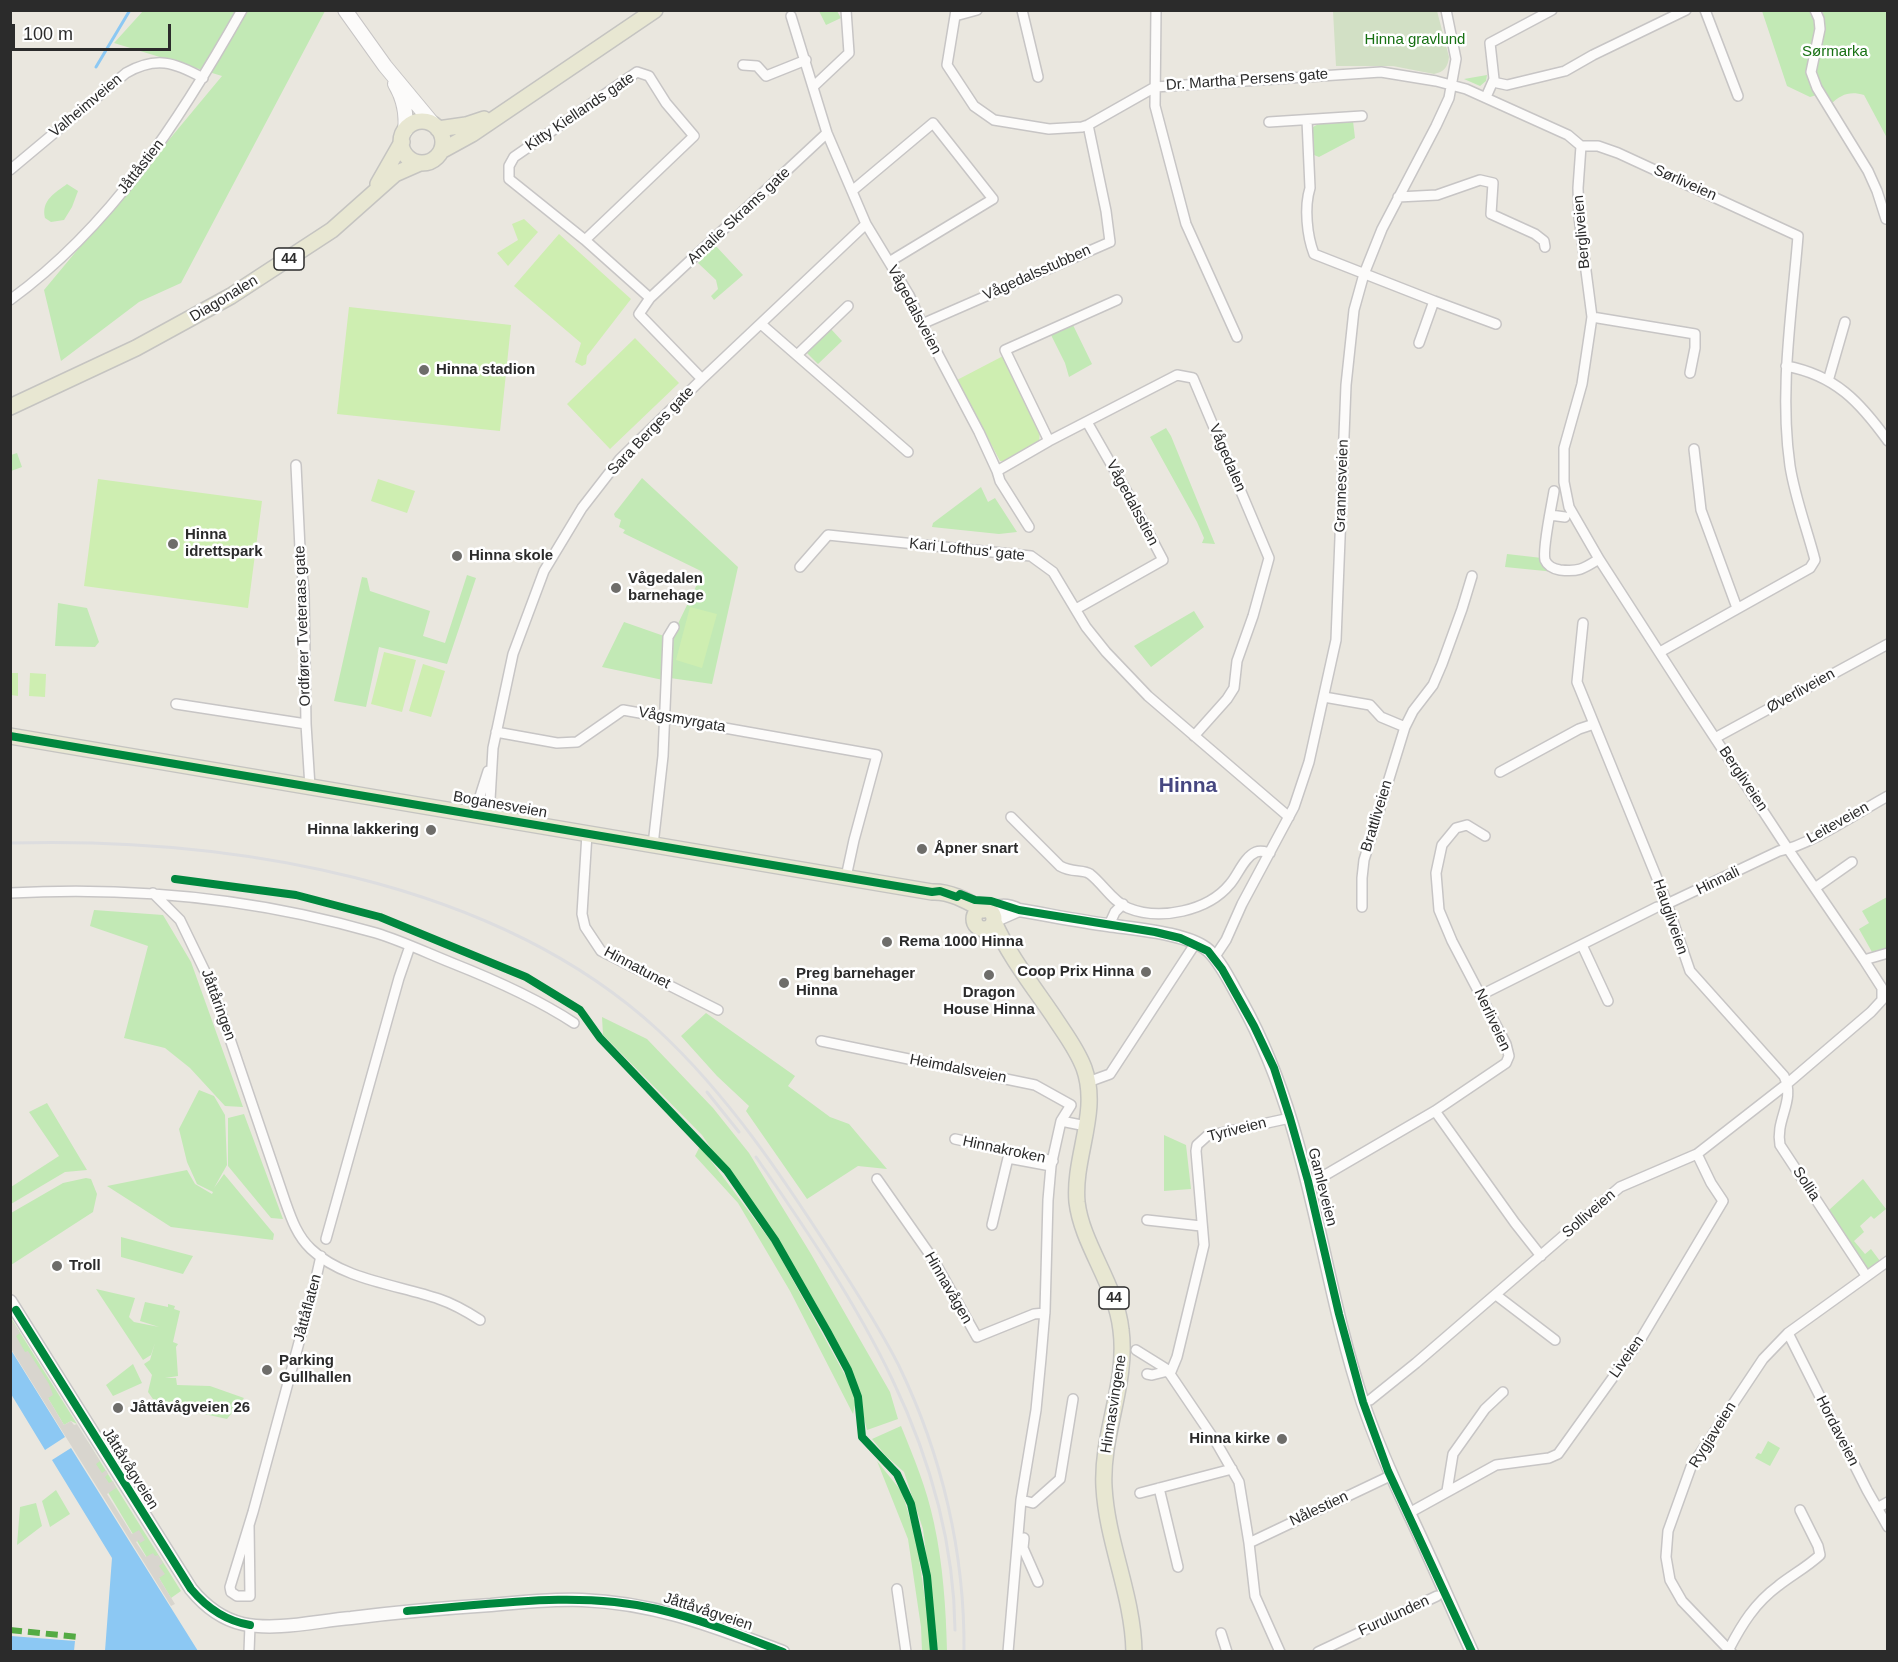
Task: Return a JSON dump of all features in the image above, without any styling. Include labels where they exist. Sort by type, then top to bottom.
[{"type":"main road","points":[[345,10],[385,66],[436,127],[442,138],[441,151]]},
{"type":"main road","name":"44","points":[[420,163],[433,160],[441,151],[472,134],[655,10]]},
{"type":"main road","points":[[385,66],[400,93],[406,116],[402,148],[409,158],[420,163]]},
{"type":"main road","name":"44","points":[[403,137],[413,123],[419,122],[436,127],[466,125],[499,115]]},
{"type":"main road","name":"Diagonalen","points":[[370,197],[403,137]]},
{"type":"main road","name":"Diagonalen","points":[[10,407],[136,348],[231,296],[332,230],[395,174],[420,163]]},
{"type":"main road","name":"Boganesveien","points":[[10,736],[932,892],[960,909],[986,918]]},
{"type":"main road","name":"Hinnasvingene","points":[[986,918],[1075,1048],[1088,1082],[1089,1104],[1078,1175],[1077,1204],[1084,1230],[1115,1300],[1122,1331],[1122,1361],[1108,1438],[1104,1486],[1112,1535],[1129,1607],[1134,1652]]},
{"type":"street","name":"Jåttåstien","points":[[10,300],[63,254],[135,177],[203,78],[242,10]]},
{"type":"street","points":[[814,86],[849,53],[846,10]]},
{"type":"street","name":"Dr. Martha Persens gate","points":[[977,10],[956,13],[947,64],[974,106],[994,120],[1049,129],[1088,125],[1155,87],[1381,72],[1452,85]]},
{"type":"street","points":[[1022,10],[1038,76]]},
{"type":"street","points":[[1156,10],[1155,106],[1186,224],[1237,337]]},
{"type":"street","name":"Grannesveien","points":[[1214,958],[1226,940],[1289,817],[1307,769],[1336,640],[1346,384],[1354,309],[1364,274],[1382,229],[1446,105],[1452,85],[1455,59],[1446,10]]},
{"type":"street","points":[[1486,97],[1493,82],[1490,43],[1552,10]]},
{"type":"street","points":[[1493,82],[1507,84],[1565,71],[1686,10]]},
{"type":"street","points":[[1706,10],[1738,96]]},
{"type":"street","points":[[1815,10],[1820,19],[1820,29],[1811,72],[1817,88],[1868,171],[1886,219]]},
{"type":"street","name":"Vågedalsveien","points":[[791,16],[828,133],[866,224],[909,295],[998,471],[1000,481],[1029,527]]},
{"type":"street","points":[[742,65],[757,66],[766,76],[806,60]]},
{"type":"street","name":"Valheimveien","points":[[10,170],[136,67],[154,63],[171,63],[203,78]]},
{"type":"street","name":"Kitty Kiellands gate","points":[[585,240],[694,136],[666,103],[649,76],[637,72],[514,157],[509,166],[509,179],[585,240],[650,298]]},
{"type":"street","name":"Sørliveien","points":[[1452,85],[1486,97],[1568,135],[1581,146],[1599,146],[1618,153],[1798,236],[1786,366]]},
{"type":"street","points":[[1269,122],[1362,116]]},
{"type":"street","points":[[1307,120],[1310,162],[1310,188],[1307,198],[1310,245],[1314,254],[1496,324]]},
{"type":"street","points":[[852,191],[933,123],[993,199],[889,262]]},
{"type":"street","name":"Vågedalsstubben","points":[[922,324],[1110,242],[1088,125]]},
{"type":"street","name":"Amalie Skrams gate","points":[[650,298],[828,133]]},
{"type":"street","name":"Bergliveien","points":[[1581,146],[1578,217],[1592,317],[1582,384],[1564,448],[1564,482],[1569,507],[1599,560],[1882,988],[1882,1000]]},
{"type":"street","points":[[1398,197],[1437,195],[1480,180],[1493,183],[1491,214],[1534,234],[1544,241],[1545,247]]},
{"type":"street","name":"Sara Berges gate","points":[[481,816],[513,654],[544,571],[582,507],[620,459],[866,224]]},
{"type":"street","points":[[650,298],[639,314],[702,379]]},
{"type":"street","points":[[1049,441],[1005,350],[1117,300]]},
{"type":"street","points":[[1419,343],[1434,301]]},
{"type":"street","points":[[797,355],[849,306]]},
{"type":"street","points":[[1592,317],[1695,334],[1690,373]]},
{"type":"street","points":[[1828,381],[1845,322]]},
{"type":"street","points":[[761,324],[908,452]]},
{"type":"street","points":[[1660,652],[1810,567],[1815,560],[1790,467],[1786,414],[1786,366],[1806,370],[1852,397],[1868,413],[1887,441]]},
{"type":"street","name":"Vågedalen","points":[[998,471],[1049,441],[1177,375],[1193,378],[1268,553],[1269,562],[1237,661],[1234,688],[1194,736]]},
{"type":"street","name":"Vågedalsstien","points":[[1076,609],[1163,560],[1087,422]]},
{"type":"street","points":[[1694,448],[1701,510],[1737,608]]},
{"type":"street","name":"Ordfører Tveteraas gate","points":[[296,465],[304,592],[306,724],[310,787]]},
{"type":"street","points":[[1554,491],[1545,560],[1555,569],[1576,572],[1599,560]]},
{"type":"street","points":[[1550,515],[1565,517]]},
{"type":"street","name":"Kari Lofthus' gate","points":[[800,567],[828,535],[1031,556],[1053,572],[1086,627],[1126,674],[1289,817]]},
{"type":"street","name":"Brattliveien","points":[[1362,907],[1364,860],[1405,727],[1413,711],[1433,685],[1472,576]]},
{"type":"street","name":"Haugliveien","points":[[1583,623],[1577,682],[1667,904],[1690,971],[1788,1083]]},
{"type":"street","points":[[653,845],[663,756],[669,637],[674,627]]},
{"type":"street","name":"Øverliveien","points":[[1715,738],[1887,644]]},
{"type":"street","points":[[1324,697],[1370,705],[1381,717],[1405,727]]},
{"type":"street","points":[[176,704],[306,724]]},
{"type":"street","name":"Vågsmyrgata","points":[[496,732],[556,743],[577,742],[623,710],[877,754],[846,877]]},
{"type":"street","points":[[1500,772],[1579,729],[1594,724]]},
{"type":"street","name":"Sara Berges gate","points":[[481,816],[493,757]]},
{"type":"street","name":"Leiteveien","points":[[1789,849],[1887,796]]},
{"type":"street","points":[[1011,817],[1060,866],[1068,871],[1088,872],[1123,904],[1140,911],[1164,913],[1197,907],[1209,902],[1222,893],[1254,854],[1263,851],[1270,853]]},
{"type":"street","name":"Nerliveien","points":[[1308,1181],[1315,1181],[1435,1111],[1506,1063],[1509,1056],[1506,1044],[1452,941],[1439,910],[1436,873],[1442,845],[1456,828],[1467,825],[1485,836]]},
{"type":"street","name":"Hinnatunet","points":[[587,834],[582,914],[585,927],[602,951],[718,1010]]},
{"type":"street","name":"Hinnali","points":[[1667,904],[1779,851],[1789,849]]},
{"type":"street","points":[[1813,885],[1852,862]]},
{"type":"street","points":[[10,893],[63,890],[153,893],[217,898],[311,916],[377,933],[410,946],[520,992],[552,1008],[574,1023]]},
{"type":"street","name":"Jåttåringen","points":[[153,893],[180,920],[198,954],[212,986],[294,1225],[312,1250],[321,1256]]},
{"type":"street","points":[[1109,925],[1115,912],[1123,904]]},
{"type":"street","points":[[1481,995],[1657,908]]},
{"type":"street","name":"Gamleveien","points":[[986,918],[1019,910],[1155,932],[1195,944],[1208,951],[1222,969],[1254,1026],[1274,1068],[1308,1181],[1339,1314],[1363,1402],[1390,1476],[1473,1652]]},
{"type":"street","points":[[1088,1082],[1110,1074],[1195,944]]},
{"type":"street","points":[[1582,945],[1608,1001]]},
{"type":"street","points":[[326,1239],[410,946]]},
{"type":"street","points":[[1864,960],[1887,953]]},
{"type":"street","name":"Solliveien","points":[[1363,1402],[1370,1400],[1416,1364],[1620,1187],[1697,1154],[1788,1083],[1882,1000]]},
{"type":"street","name":"Heimdalsveien","points":[[821,1041],[1035,1085],[1071,1105],[1062,1121]]},
{"type":"street","name":"Sollia","points":[[1788,1083],[1790,1088],[1779,1137],[1780,1145],[1865,1274],[1868,1275]]},
{"type":"street","points":[[1435,1111],[1541,1256]]},
{"type":"street","name":"Tyriveien","points":[[1169,1372],[1177,1357],[1204,1245],[1195,1143],[1207,1136],[1290,1118]]},
{"type":"street","points":[[1009,1649],[1021,1500],[1036,1410],[1045,1314],[1048,1200],[1052,1164],[1062,1121],[1086,1126]]},
{"type":"street","name":"Hinnakroken","points":[[955,1139],[1052,1164]]},
{"type":"street","name":"Liveien","points":[[1409,1514],[1497,1465],[1549,1458],[1558,1454],[1665,1300],[1723,1201],[1697,1154]]},
{"type":"street","name":"Hinnakroken","points":[[992,1225],[1008,1158],[1052,1164]]},
{"type":"street","name":"Hinnavågen","points":[[877,1179],[933,1259],[977,1337],[1034,1314],[1045,1314]]},
{"type":"street","points":[[1147,1220],[1201,1226]]},
{"type":"street","name":"Jåttåflaten","points":[[249,1525],[250,1596],[237,1596],[231,1592],[230,1587],[249,1525],[321,1256],[361,1276],[455,1305],[480,1320]]},
{"type":"street","name":"Rygjaveien","points":[[1730,1650],[1682,1601],[1670,1580],[1666,1557],[1668,1531],[1691,1467],[1763,1359],[1788,1334],[1887,1261]]},
{"type":"street","points":[[1496,1295],[1554,1340]]},
{"type":"street","name":"Jåttåvågveien","points":[[10,1302],[191,1589],[206,1605],[224,1617],[250,1625],[282,1625],[407,1611],[581,1600],[656,1608],[688,1617],[783,1652]]},
{"type":"street","name":"Hordaveien","points":[[1788,1334],[1887,1527]]},
{"type":"street","points":[[1136,1350],[1169,1372],[1239,1482],[1238,1499],[1249,1543],[1255,1596],[1280,1652]]},
{"type":"street","points":[[1147,1374],[1169,1372]]},
{"type":"street","points":[[1447,1491],[1452,1454],[1485,1409],[1503,1392]]},
{"type":"street","points":[[1021,1500],[1032,1503],[1060,1479],[1073,1399]]},
{"type":"street","points":[[1140,1493],[1232,1470]]},
{"type":"street","name":"Nålestien","points":[[1249,1543],[1390,1476]]},
{"type":"street","points":[[1160,1488],[1178,1567]]},
{"type":"street","points":[[1021,1500],[1024,1509],[1023,1548],[1038,1582]]},
{"type":"street","points":[[1877,1508],[1887,1502]]},
{"type":"street","points":[[1730,1650],[1750,1612],[1777,1586],[1820,1555],[1818,1546],[1800,1510]]},
{"type":"street","points":[[897,1589],[906,1652]]},
{"type":"street","name":"Furulunden","points":[[1318,1652],[1437,1596]]},
{"type":"street","points":[[249,1652],[250,1625]]},
{"type":"street","points":[[1221,1633],[1227,1652]]},
{"type":"green space","points":[[143,11],[325,11],[181,283],[139,302],[61,361],[44,290],[222,76],[114,43]]},
{"type":"green space","points":[[819,11],[837,11],[841,18],[826,25]]},
{"type":"green space","name":"Hinna gravlund","points":[[1333,11],[1437,11],[1449,57],[1446,66],[1434,74],[1393,66],[1336,66]]},
{"type":"green space","name":"Sørmarka","points":[[1762,11],[1887,11],[1887,138],[1864,95],[1846,94],[1830,105],[1823,93],[1810,97],[1787,86]]},
{"type":"green space","points":[[1487,75],[1486,81],[1480,86],[1464,79]]},
{"type":"green space","points":[[1353,121],[1355,138],[1319,157],[1314,155],[1311,133],[1313,127],[1322,122]]},
{"type":"green space","points":[[67,184],[78,191],[72,207],[64,220],[51,222],[45,218],[45,206],[50,198]]},
{"type":"green space","points":[[524,219],[538,232],[508,266],[497,253],[518,240],[512,224]]},
{"type":"green space","points":[[559,234],[631,299],[587,356],[586,364],[582,366],[575,362],[581,343],[514,286]]},
{"type":"green space","points":[[714,244],[743,275],[714,300],[711,296],[718,289],[716,280],[698,263]]},
{"type":"green space","name":"Hinna stadion","points":[[349,307],[511,325],[500,431],[337,414]]},
{"type":"green space","points":[[1072,323],[1092,364],[1069,377],[1065,363],[1050,333]]},
{"type":"green space","points":[[831,329],[842,341],[818,364],[807,353]]},
{"type":"green space","points":[[635,338],[679,383],[610,449],[567,404]]},
{"type":"green space","points":[[1005,355],[1040,431],[1039,442],[1005,461],[1000,461],[957,380]]},
{"type":"green space","points":[[1166,428],[1215,544],[1202,543],[1204,538],[1197,522],[1150,437]]},
{"type":"green space","points":[[17,453],[22,467],[11,471],[11,455]]},
{"type":"green space","points":[[642,478],[738,567],[712,684],[670,678],[673,634],[703,572],[623,533],[625,530],[619,527],[621,520],[615,517],[614,514]]},
{"type":"green space","name":"Hinna idrettspark","points":[[98,479],[262,501],[248,608],[84,586]]},
{"type":"green space","points":[[378,479],[415,491],[407,513],[371,501]]},
{"type":"green space","points":[[981,487],[988,502],[995,498],[1017,532],[999,534],[932,527],[933,523]]},
{"type":"green space","points":[[1507,554],[1542,558],[1555,572],[1505,567]]},
{"type":"green space","points":[[467,575],[476,578],[447,664],[379,647],[366,707],[334,701],[362,577],[367,578],[370,591],[430,611],[423,636],[445,643]]},
{"type":"green space","points":[[58,603],[87,608],[99,642],[95,647],[55,646]]},
{"type":"green space","points":[[690,607],[717,614],[702,668],[676,660]]},
{"type":"green space","points":[[1194,611],[1204,627],[1151,667],[1134,646]]},
{"type":"green space","points":[[624,622],[664,636],[663,680],[602,667]]},
{"type":"green space","points":[[384,652],[416,660],[402,712],[371,704]]},
{"type":"green space","points":[[423,664],[445,671],[431,717],[409,711]]},
{"type":"green space","points":[[11,673],[18,673],[18,696],[11,695]]},
{"type":"green space","points":[[30,673],[46,674],[45,697],[29,696]]},
{"type":"green space","points":[[1887,897],[1887,948],[1872,952],[1859,929],[1869,923],[1862,911]]},
{"type":"green space","points":[[94,910],[163,915],[191,962],[243,1107],[225,1106],[190,1068],[165,1048],[124,1038],[148,946],[90,926]]},
{"type":"green space","points":[[706,1013],[795,1076],[788,1086],[830,1117],[849,1124],[887,1169],[858,1166],[807,1199],[746,1111],[749,1106],[717,1076],[681,1036]]},
{"type":"green space","points":[[602,1017],[647,1039],[713,1108],[749,1153],[811,1254],[890,1392],[898,1419],[867,1430],[852,1371],[815,1302],[702,1135],[603,1035]]},
{"type":"green space","points":[[199,1090],[214,1096],[225,1115],[227,1165],[214,1188],[224,1174],[274,1234],[273,1240],[171,1227],[107,1186],[187,1170],[195,1184],[212,1194],[213,1192],[197,1184],[187,1162],[179,1129]]},
{"type":"green space","points":[[47,1103],[87,1170],[65,1172],[11,1204],[11,1187],[59,1156],[29,1112]]},
{"type":"green space","points":[[244,1114],[283,1219],[271,1218],[228,1166],[228,1118]]},
{"type":"green space","points":[[1164,1135],[1186,1145],[1191,1189],[1164,1191]]},
{"type":"green space","points":[[700,1146],[773,1244],[857,1397],[853,1414],[790,1291],[738,1203],[695,1156]]},
{"type":"green space","points":[[91,1179],[97,1194],[93,1212],[11,1265],[11,1213],[63,1183]]},
{"type":"green space","points":[[1863,1179],[1886,1209],[1874,1219],[1871,1216],[1860,1226],[1864,1232],[1854,1241],[1865,1254],[1871,1249],[1880,1261],[1868,1269],[1829,1210]]},
{"type":"green space","points":[[121,1237],[193,1256],[183,1274],[121,1257]]},
{"type":"green space","points":[[96,1289],[135,1298],[129,1317],[134,1322],[159,1327],[140,1321],[145,1302],[168,1307],[168,1304],[175,1306],[174,1309],[180,1311],[173,1342],[178,1344],[176,1347],[178,1376],[165,1378],[176,1378],[177,1385],[210,1386],[244,1398],[227,1419],[177,1408],[160,1409],[148,1392],[152,1375],[144,1364],[150,1360],[155,1343],[151,1355],[143,1360]]},
{"type":"green space","points":[[11,1318],[77,1424],[71,1421],[64,1425],[11,1336]]},
{"type":"green space","points":[[133,1364],[142,1383],[113,1396],[106,1385]]},
{"type":"green space","points":[[901,1426],[924,1486],[934,1523],[940,1555],[947,1651],[938,1651],[923,1529],[904,1472],[872,1439]]},
{"type":"green space","points":[[1768,1441],[1780,1448],[1770,1466],[1755,1458],[1758,1453],[1761,1454]]},
{"type":"green space","points":[[88,1442],[181,1591],[171,1598],[81,1447]]},
{"type":"green space","points":[[877,1461],[902,1492],[916,1539],[930,1632],[930,1651],[922,1651],[921,1627],[908,1539]]},
{"type":"green space","points":[[56,1490],[70,1514],[50,1527],[42,1501]]},
{"type":"green space","points":[[36,1503],[42,1526],[17,1545],[20,1507]]},
{"type":"shaded area","points":[[12,1321],[20,1333],[16,1336],[25,1352],[28,1351],[49,1384],[53,1395],[48,1398],[64,1425],[71,1421],[74,1425],[77,1424],[100,1461],[96,1464],[102,1473],[106,1470],[108,1474],[105,1477],[109,1483],[113,1481],[116,1488],[107,1494],[132,1534],[139,1530],[145,1540],[140,1543],[139,1540],[136,1542],[146,1557],[153,1553],[155,1556],[158,1555],[163,1563],[159,1566],[165,1574],[159,1578],[175,1604],[171,1606],[11,1349]]},
{"type":"water","points":[[11,1350],[65,1437],[45,1450],[11,1394]]},
{"type":"water","points":[[71,1448],[198,1651],[105,1651],[112,1558],[52,1460]]},
{"type":"water","points":[[11,1636],[75,1641],[74,1651],[11,1651]]},
{"type":"waterway","points":[[96,67],[130,10]]},
{"type":"railway","points":[[10,843],[93,843],[180,848],[267,859],[354,877],[438,902],[518,936],[592,978],[658,1030],[684,1055],[731,1109],[774,1167],[860,1297],[899,1366],[927,1434],[948,1505],[960,1578],[964,1652]]},
{"type":"railway","points":[[707,1092],[739,1132]]},
{"type":"railway","points":[[756,1157],[829,1266],[862,1322],[892,1379],[918,1438],[937,1500],[950,1563],[955,1630]]},
{"type":"marked path","points":[[10,1630],[79,1637]]},
{"type":"cycle path","points":[[10,736],[932,892],[940,891],[957,897],[960,894],[975,900],[991,901],[1019,910],[1155,932],[1180,938],[1208,951],[1222,969],[1254,1026],[1274,1068],[1308,1181],[1339,1314],[1363,1402],[1388,1471],[1472,1652]]},
{"type":"cycle path","points":[[175,879],[296,895],[380,917],[526,977],[580,1010],[600,1038],[727,1171],[775,1240],[827,1331],[848,1370],[858,1397],[862,1437],[897,1474],[911,1504],[927,1576],[934,1652]]},
{"type":"cycle path","points":[[16,1310],[191,1589],[218,1613],[250,1625]]},
{"type":"cycle path","points":[[407,1611],[532,1601],[595,1600],[626,1603],[689,1618],[783,1652]]},
{"type":"place","name":"Hinna stadion","points":[[424,370]]},
{"type":"place","name":"Hinna idrettspark","points":[[173,544]]},
{"type":"place","name":"Hinna skole","points":[[457,556]]},
{"type":"place","name":"Vågedalen barnehage","points":[[616,588]]},
{"type":"place","name":"Hinna lakkering","points":[[431,830]]},
{"type":"place","name":"Åpner snart","points":[[922,849]]},
{"type":"place","name":"Rema 1000 Hinna","points":[[887,942]]},
{"type":"place","name":"Coop Prix Hinna","points":[[1146,972]]},
{"type":"place","name":"Dragon House Hinna","points":[[989,975]]},
{"type":"place","name":"Preg barnehager Hinna","points":[[784,983]]},
{"type":"place","name":"Troll","points":[[57,1266]]},
{"type":"place","name":"Parking Gullhallen","points":[[267,1370]]},
{"type":"place","name":"Jåttåvågveien 26","points":[[118,1408]]},
{"type":"place","name":"Hinna kirke","points":[[1282,1439]]},
{"type":"district","name":"Hinna","points":[[1188,786]]}]
